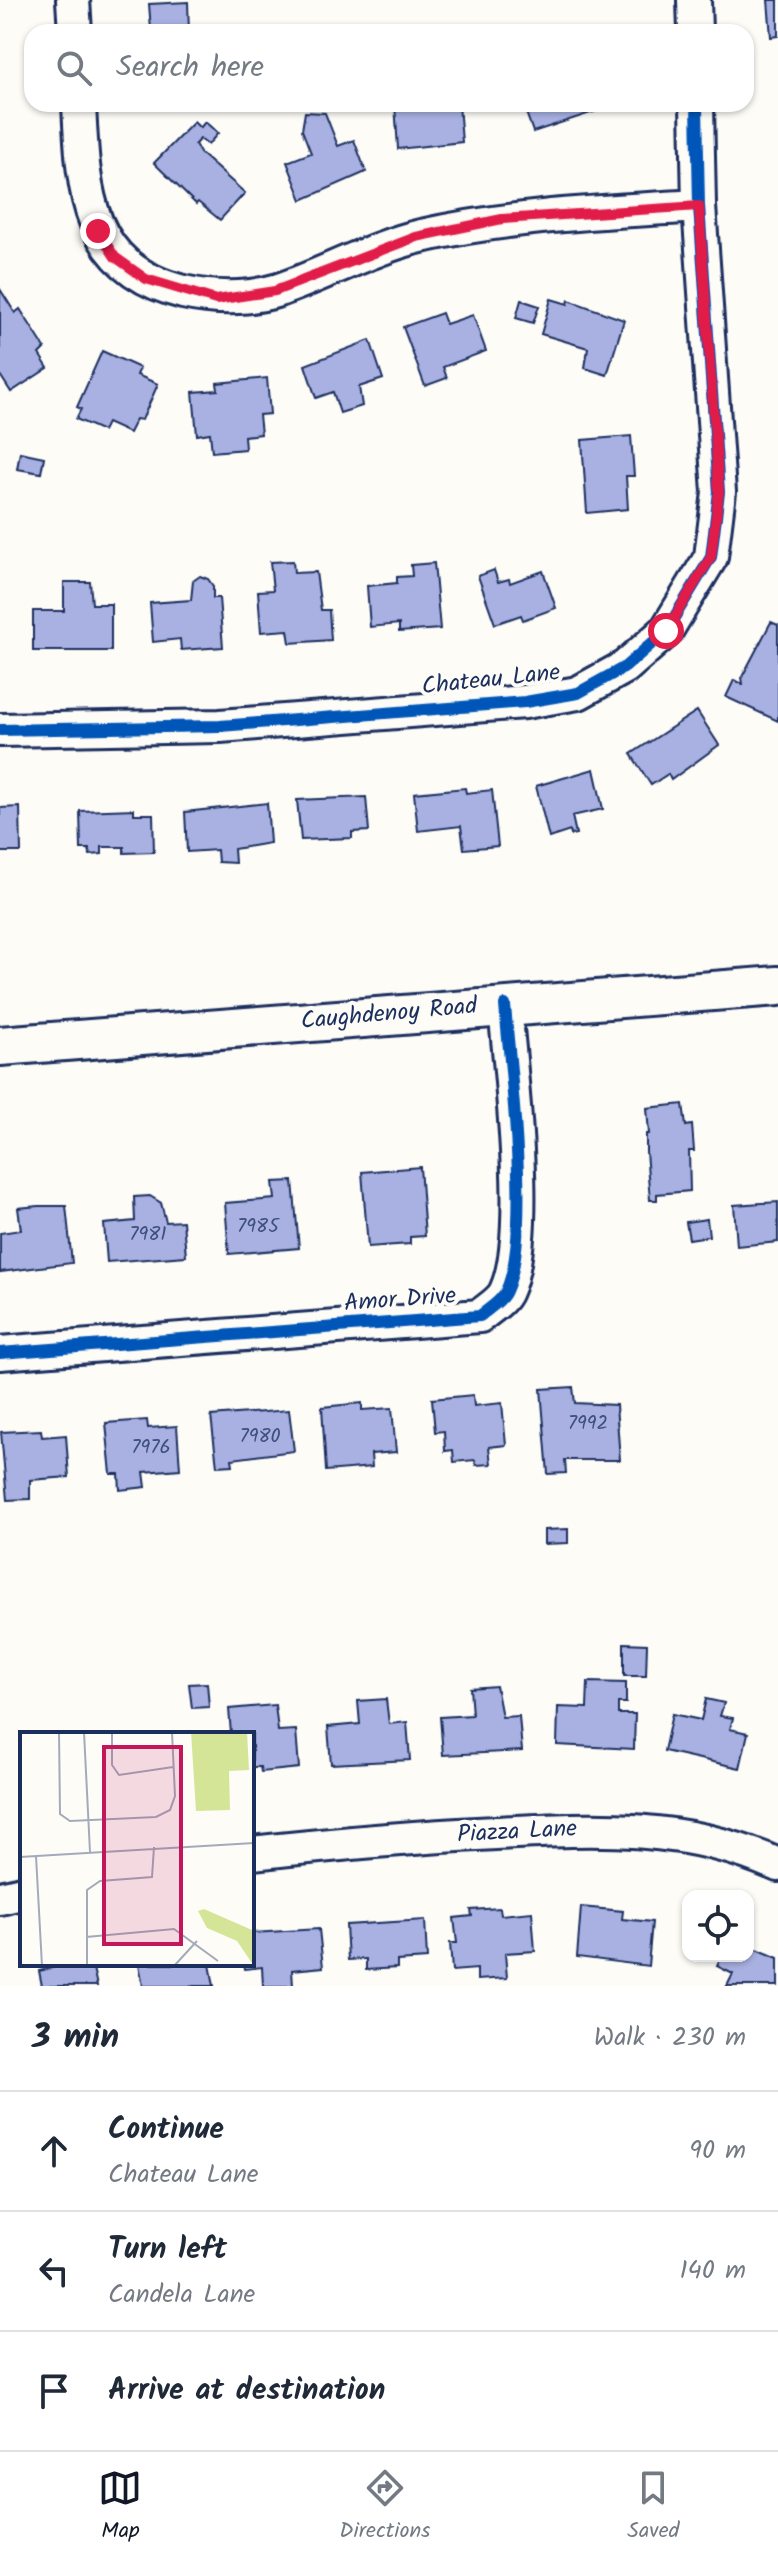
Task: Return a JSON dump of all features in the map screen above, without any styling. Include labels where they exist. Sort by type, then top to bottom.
[{"type":"street","points":[[73,0],[74,24]]},
{"type":"street","points":[[694,0],[695,24]]},
{"type":"street","points":[[79,112],[82,182],[98,231],[115,257],[146,279],[167,288],[216,300],[275,291],[416,237],[502,219],[699,206]]},
{"type":"street","name":"Chateau Lane","points":[[0,730],[220,726],[525,702],[578,693],[625,667],[666,631],[711,557],[719,492],[699,206],[697,112]]},
{"type":"street","name":"Caughdenoy Road","points":[[0,1046],[778,986]]},
{"type":"street","name":"Amor Drive","points":[[0,1353],[480,1316],[505,1294],[517,1260],[516,1161],[505,1005]]},
{"type":"street","name":"Piazza Lane","points":[[254,1853],[381,1839],[612,1827],[703,1839],[778,1865]]},
{"type":"street","points":[[0,1898],[20,1893]]},
{"type":"building","points":[[768,0],[778,0],[778,36],[771,37]]},
{"type":"building","points":[[188,2],[189,24],[151,24],[149,4]]},
{"type":"building","points":[[305,112],[325,113],[338,146],[354,140],[366,172],[302,200],[287,162],[311,153],[302,130]]},
{"type":"building","points":[[396,112],[460,112],[462,142],[398,149]]},
{"type":"building","points":[[526,112],[594,112],[533,132]]},
{"type":"building","points":[[194,122],[200,128],[205,122],[218,133],[208,145],[200,139],[195,144],[200,153],[245,193],[220,220],[198,202],[196,204],[154,163]]},
{"type":"building","points":[[0,289],[15,313],[20,309],[45,348],[39,354],[48,368],[11,392],[0,375]]},
{"type":"building","points":[[551,299],[568,304],[569,300],[624,320],[607,375],[585,368],[588,348],[541,334]]},
{"type":"building","points":[[521,300],[539,306],[533,323],[516,318]]},
{"type":"building","points":[[442,313],[446,324],[473,315],[486,351],[443,367],[447,378],[425,386],[403,327]]},
{"type":"building","points":[[370,340],[383,379],[359,387],[362,406],[340,413],[333,392],[316,398],[305,365]]},
{"type":"building","points":[[102,351],[140,368],[137,375],[158,384],[142,420],[136,419],[129,433],[107,423],[103,431],[76,419],[81,409],[77,407]]},
{"type":"building","points":[[267,378],[270,414],[259,415],[261,434],[244,436],[245,449],[212,452],[210,433],[197,435],[193,392],[218,390],[217,383]]},
{"type":"building","points":[[631,436],[634,476],[626,476],[628,509],[587,513],[582,440]]},
{"type":"building","points":[[20,452],[44,457],[41,473],[17,469]]},
{"type":"building","points":[[293,561],[294,573],[316,572],[321,610],[329,610],[331,640],[290,643],[288,630],[261,632],[258,591],[273,590],[270,562]]},
{"type":"building","points":[[434,563],[440,629],[399,632],[399,624],[370,627],[367,586],[397,583],[397,577],[412,576],[411,565]]},
{"type":"building","points":[[494,570],[498,582],[509,579],[510,583],[543,571],[556,608],[523,620],[521,615],[495,624],[478,576]]},
{"type":"building","points":[[200,576],[208,579],[213,586],[213,598],[219,598],[223,647],[181,650],[180,639],[153,642],[150,603],[191,600],[193,581]]},
{"type":"building","points":[[64,582],[90,582],[92,604],[111,604],[111,651],[33,651],[33,611],[64,611]]},
{"type":"building","points":[[771,622],[778,625],[778,721],[726,697],[734,680],[743,684],[742,677]]},
{"type":"building","points":[[697,711],[719,745],[671,780],[668,774],[651,785],[631,754]]},
{"type":"building","points":[[594,769],[603,809],[572,816],[576,834],[571,835],[570,831],[549,838],[536,786]]},
{"type":"building","points":[[465,788],[466,793],[492,790],[498,846],[464,849],[461,826],[418,831],[414,793]]},
{"type":"building","points":[[366,797],[369,831],[352,832],[352,838],[301,840],[297,800]]},
{"type":"building","points":[[267,803],[270,843],[234,849],[235,863],[218,862],[217,850],[187,852],[185,812]]},
{"type":"building","points":[[20,807],[21,852],[0,852],[0,808]]},
{"type":"building","points":[[134,809],[134,814],[153,814],[154,852],[124,853],[124,847],[102,847],[102,854],[90,855],[89,849],[81,849],[80,811]]},
{"type":"building","points":[[683,1104],[686,1126],[692,1125],[694,1151],[689,1151],[690,1191],[657,1194],[657,1200],[650,1200],[646,1152],[646,1134],[649,1134],[647,1108]]},
{"type":"building","points":[[420,1167],[425,1236],[410,1237],[410,1244],[368,1247],[362,1172]]},
{"type":"building","points":[[293,1181],[299,1248],[229,1254],[225,1203],[275,1199],[273,1182]]},
{"type":"building","points":[[150,1196],[161,1203],[166,1222],[183,1221],[186,1256],[107,1262],[104,1224],[135,1221],[134,1197]]},
{"type":"building","points":[[778,1202],[778,1242],[737,1246],[734,1205]]},
{"type":"building","points":[[66,1206],[72,1263],[0,1272],[0,1233],[21,1230],[18,1208]]},
{"type":"building","points":[[707,1219],[709,1236],[689,1239],[686,1222]]},
{"type":"building","points":[[573,1387],[575,1403],[616,1405],[620,1460],[565,1460],[566,1473],[548,1474],[541,1389]]},
{"type":"building","points":[[473,1395],[474,1406],[502,1403],[506,1445],[489,1447],[491,1464],[476,1465],[475,1460],[454,1462],[453,1450],[445,1451],[444,1431],[435,1432],[432,1399]]},
{"type":"building","points":[[362,1403],[362,1410],[392,1408],[396,1452],[371,1454],[372,1467],[326,1471],[322,1407]]},
{"type":"building","points":[[289,1410],[294,1451],[232,1459],[233,1465],[217,1466],[211,1416]]},
{"type":"building","points":[[147,1420],[148,1428],[177,1426],[180,1469],[144,1472],[146,1487],[120,1490],[119,1474],[111,1474],[106,1423]]},
{"type":"building","points":[[41,1430],[42,1437],[66,1435],[69,1477],[30,1480],[30,1499],[7,1500],[1,1432]]},
{"type":"building","points":[[568,1529],[568,1543],[544,1544],[544,1530]]},
{"type":"building","points":[[624,1643],[647,1644],[646,1676],[624,1676]]},
{"type":"building","points":[[588,1682],[626,1683],[626,1703],[618,1703],[618,1714],[635,1714],[634,1749],[557,1745],[558,1707],[587,1708]]},
{"type":"building","points":[[207,1683],[209,1707],[192,1708],[189,1684]]},
{"type":"building","points":[[496,1686],[502,1717],[519,1716],[522,1751],[443,1755],[440,1717],[472,1715],[470,1688]]},
{"type":"building","points":[[386,1699],[389,1724],[407,1722],[410,1760],[331,1764],[328,1727],[360,1724],[358,1701]]},
{"type":"building","points":[[706,1699],[724,1703],[720,1716],[733,1718],[730,1729],[748,1733],[740,1768],[664,1751],[672,1714],[701,1720]]},
{"type":"building","points":[[275,1705],[278,1731],[296,1730],[299,1768],[261,1772],[260,1767],[254,1767],[254,1732],[231,1732],[229,1709]]},
{"type":"building","points":[[581,1907],[623,1911],[622,1919],[652,1922],[648,1966],[577,1957]]},
{"type":"building","points":[[500,1908],[501,1915],[532,1912],[535,1951],[505,1953],[507,1978],[477,1980],[477,1969],[452,1971],[450,1943],[457,1943],[454,1918],[472,1916],[471,1910]]},
{"type":"building","points":[[425,1920],[427,1959],[397,1961],[397,1968],[366,1970],[366,1959],[348,1960],[346,1925]]},
{"type":"building","points":[[319,1929],[323,1967],[292,1970],[293,1986],[263,1986],[262,1967],[245,1969],[244,1966],[254,1966],[254,1933]]},
{"type":"building","points":[[754,1948],[778,1958],[778,1986],[727,1986],[733,1974],[717,1966],[719,1962],[754,1962]]},
{"type":"building","points":[[60,1966],[92,1966],[97,1986],[42,1986],[39,1971]]},
{"type":"building","points":[[139,1966],[210,1966],[214,1986],[143,1986]]},
{"type":"cycle path","points":[[0,730],[220,726],[525,702],[578,693],[625,667],[666,631],[711,557],[719,492],[699,206],[697,112]]},
{"type":"cycle path","points":[[0,1353],[480,1316],[506,1291],[514,1265],[518,1232],[517,1152],[505,1005]]},
{"type":"route","points":[[98,231],[115,257],[146,279],[167,288],[216,300],[275,291],[416,237],[502,219],[699,206],[719,492],[711,557],[666,631]]}]
